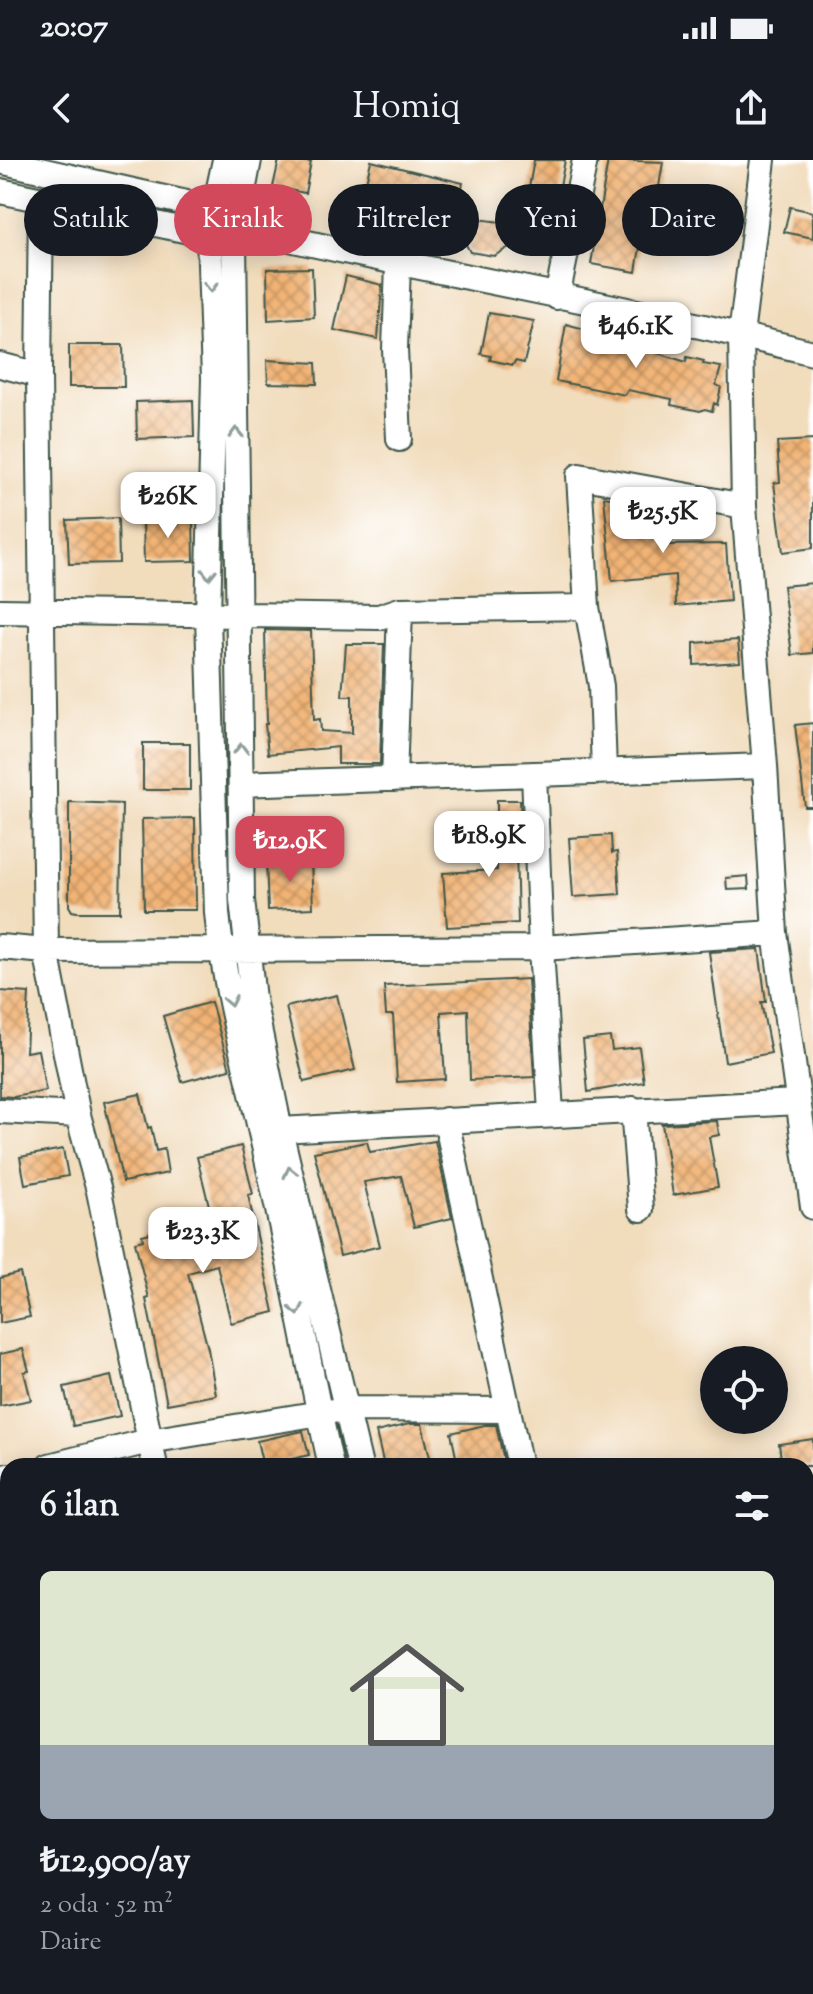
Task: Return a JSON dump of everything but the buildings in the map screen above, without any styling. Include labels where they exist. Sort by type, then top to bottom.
[{"type":"street","points":[[219,184],[225,160]]},
{"type":"street","points":[[247,184],[249,160]]},
{"type":"street","points":[[557,297],[585,160]]},
{"type":"street","points":[[763,160],[741,335],[744,506],[775,933],[813,1207]]},
{"type":"street","points":[[0,161],[40,165],[174,199]]},
{"type":"street","points":[[0,191],[24,196]]},
{"type":"street","points":[[312,245],[813,353]]},
{"type":"street","points":[[40,256],[46,951],[78,1115],[99,1191],[153,1458]]},
{"type":"street","points":[[210,256],[214,378],[208,616],[220,950],[262,1134],[329,1458]]},
{"type":"street","points":[[242,256],[239,616],[242,900],[253,999],[280,1130],[358,1458]]},
{"type":"street","points":[[398,264],[395,349],[399,439]]},
{"type":"street","points":[[0,365],[39,375]]},
{"type":"street","points":[[604,771],[601,686],[587,607],[579,476],[744,506]]},
{"type":"street","points":[[0,611],[379,617],[400,610],[587,607]]},
{"type":"street","points":[[394,779],[400,610]]},
{"type":"street","points":[[241,784],[765,766]]},
{"type":"street","points":[[534,774],[551,1113]]},
{"type":"street","points":[[0,947],[46,951],[541,948],[775,933]]},
{"type":"street","points":[[280,1130],[797,1102]]},
{"type":"street","points":[[633,1109],[641,1209]]},
{"type":"street","points":[[0,1111],[78,1115]]},
{"type":"street","points":[[446,1120],[518,1458]]},
{"type":"street","points":[[81,1458],[149,1441],[345,1409],[507,1410]]}]
